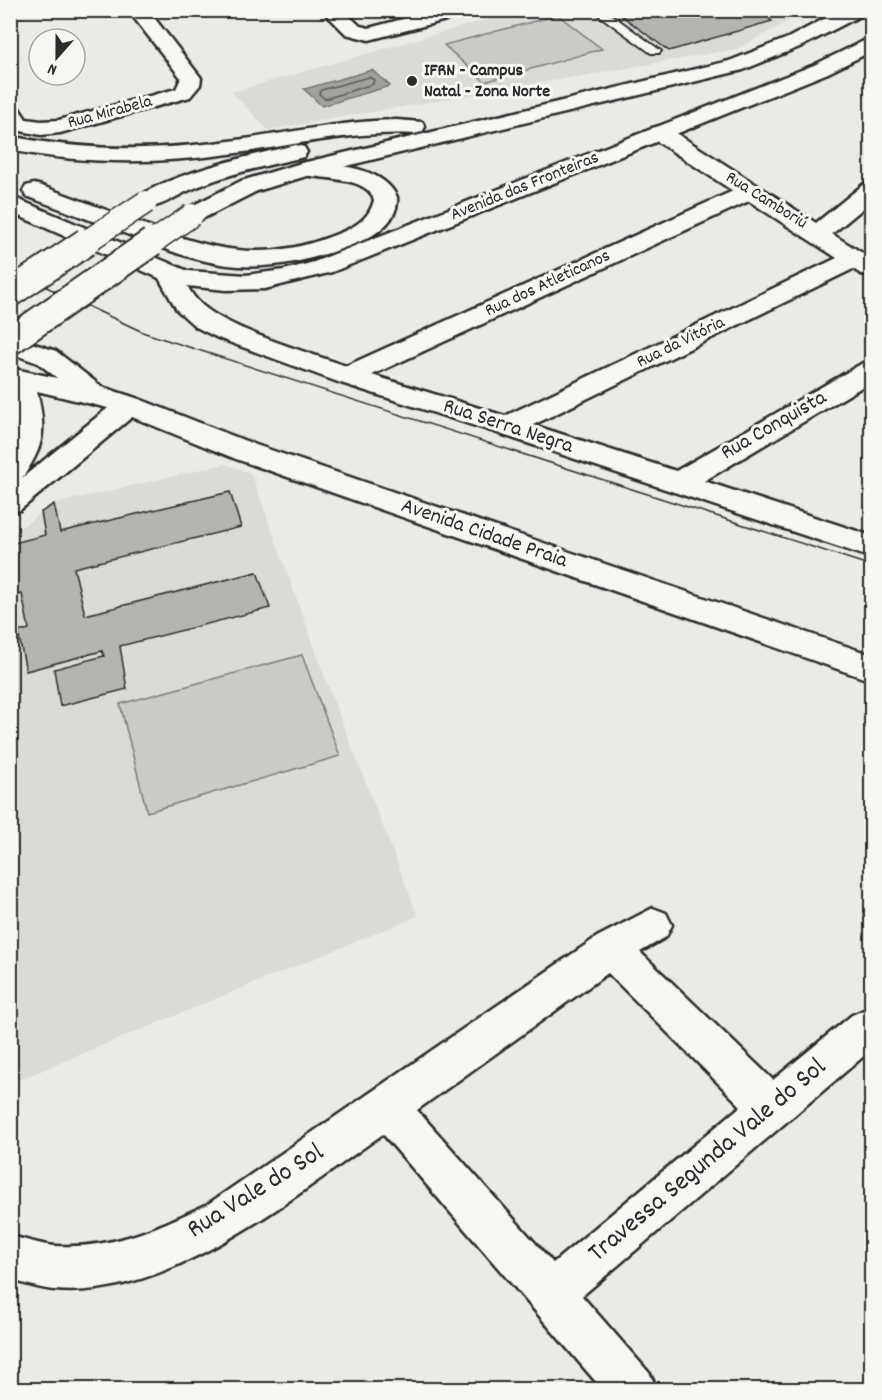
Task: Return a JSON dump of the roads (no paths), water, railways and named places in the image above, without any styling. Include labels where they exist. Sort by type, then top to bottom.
[{"type":"main road","name":"Rua Mirabela","points":[[13,127],[60,126],[113,110],[178,96],[190,85],[191,78],[137,10]]},
{"type":"main road","points":[[332,10],[353,30],[375,34],[462,10]]},
{"type":"main road","points":[[10,293],[146,202],[172,188],[221,169],[420,134],[716,71],[751,61],[795,42],[857,10]]},
{"type":"main road","name":"Avenida das Fronteiras","points":[[10,203],[168,273],[199,281],[236,283],[301,275],[821,69],[872,43]]},
{"type":"main road","points":[[13,127],[65,153],[143,156],[248,145],[350,128],[386,125],[420,134]]},
{"type":"main road","name":"Rua Camboriú","points":[[660,133],[863,265]]},
{"type":"main road","points":[[10,343],[192,215],[249,186],[420,134]]},
{"type":"main road","points":[[10,180],[185,249],[234,259],[276,259],[321,248],[375,224],[383,215],[387,206],[386,195],[371,181],[354,176],[306,169]]},
{"type":"main road","points":[[817,234],[872,189]]},
{"type":"main road","name":"Rua dos Atleticanos","points":[[348,376],[749,192]]},
{"type":"main road","name":"Rua da Vitória","points":[[507,426],[863,265]]},
{"type":"main road","name":"Rua Serra Negra","points":[[168,273],[186,304],[210,324],[227,332],[348,376],[867,542]]},
{"type":"main road","name":"Avenida Cidade Praia","points":[[10,343],[47,357],[99,395]]},
{"type":"main road","name":"Rua Conquista","points":[[678,483],[872,369]]},
{"type":"main road","points":[[10,472],[23,455],[32,429],[16,379]]},
{"type":"main road","name":"Avenida Cidade Praia","points":[[16,379],[99,395],[129,405],[246,452],[872,668]]},
{"type":"main road","points":[[10,503],[129,405]]},
{"type":"main road","name":"Rua Vale do Sol","points":[[10,1258],[55,1268],[103,1266],[158,1251],[224,1219],[610,949],[654,925]]},
{"type":"main road","points":[[610,949],[771,1107]]},
{"type":"main road","name":"Travessa Segunda Vale do Sol","points":[[550,1293],[866,1028]]},
{"type":"main road","points":[[387,1107],[634,1389]]},
{"type":"lane","points":[[597,10],[655,51]]},
{"type":"water","points":[[372,70],[390,86],[322,106],[304,89]]},
{"type":"tram line","points":[[10,270],[145,333],[872,566]]},
{"type":"place","name":"IFRN - Campus Natal - Zona Norte","points":[[412,81]]}]
